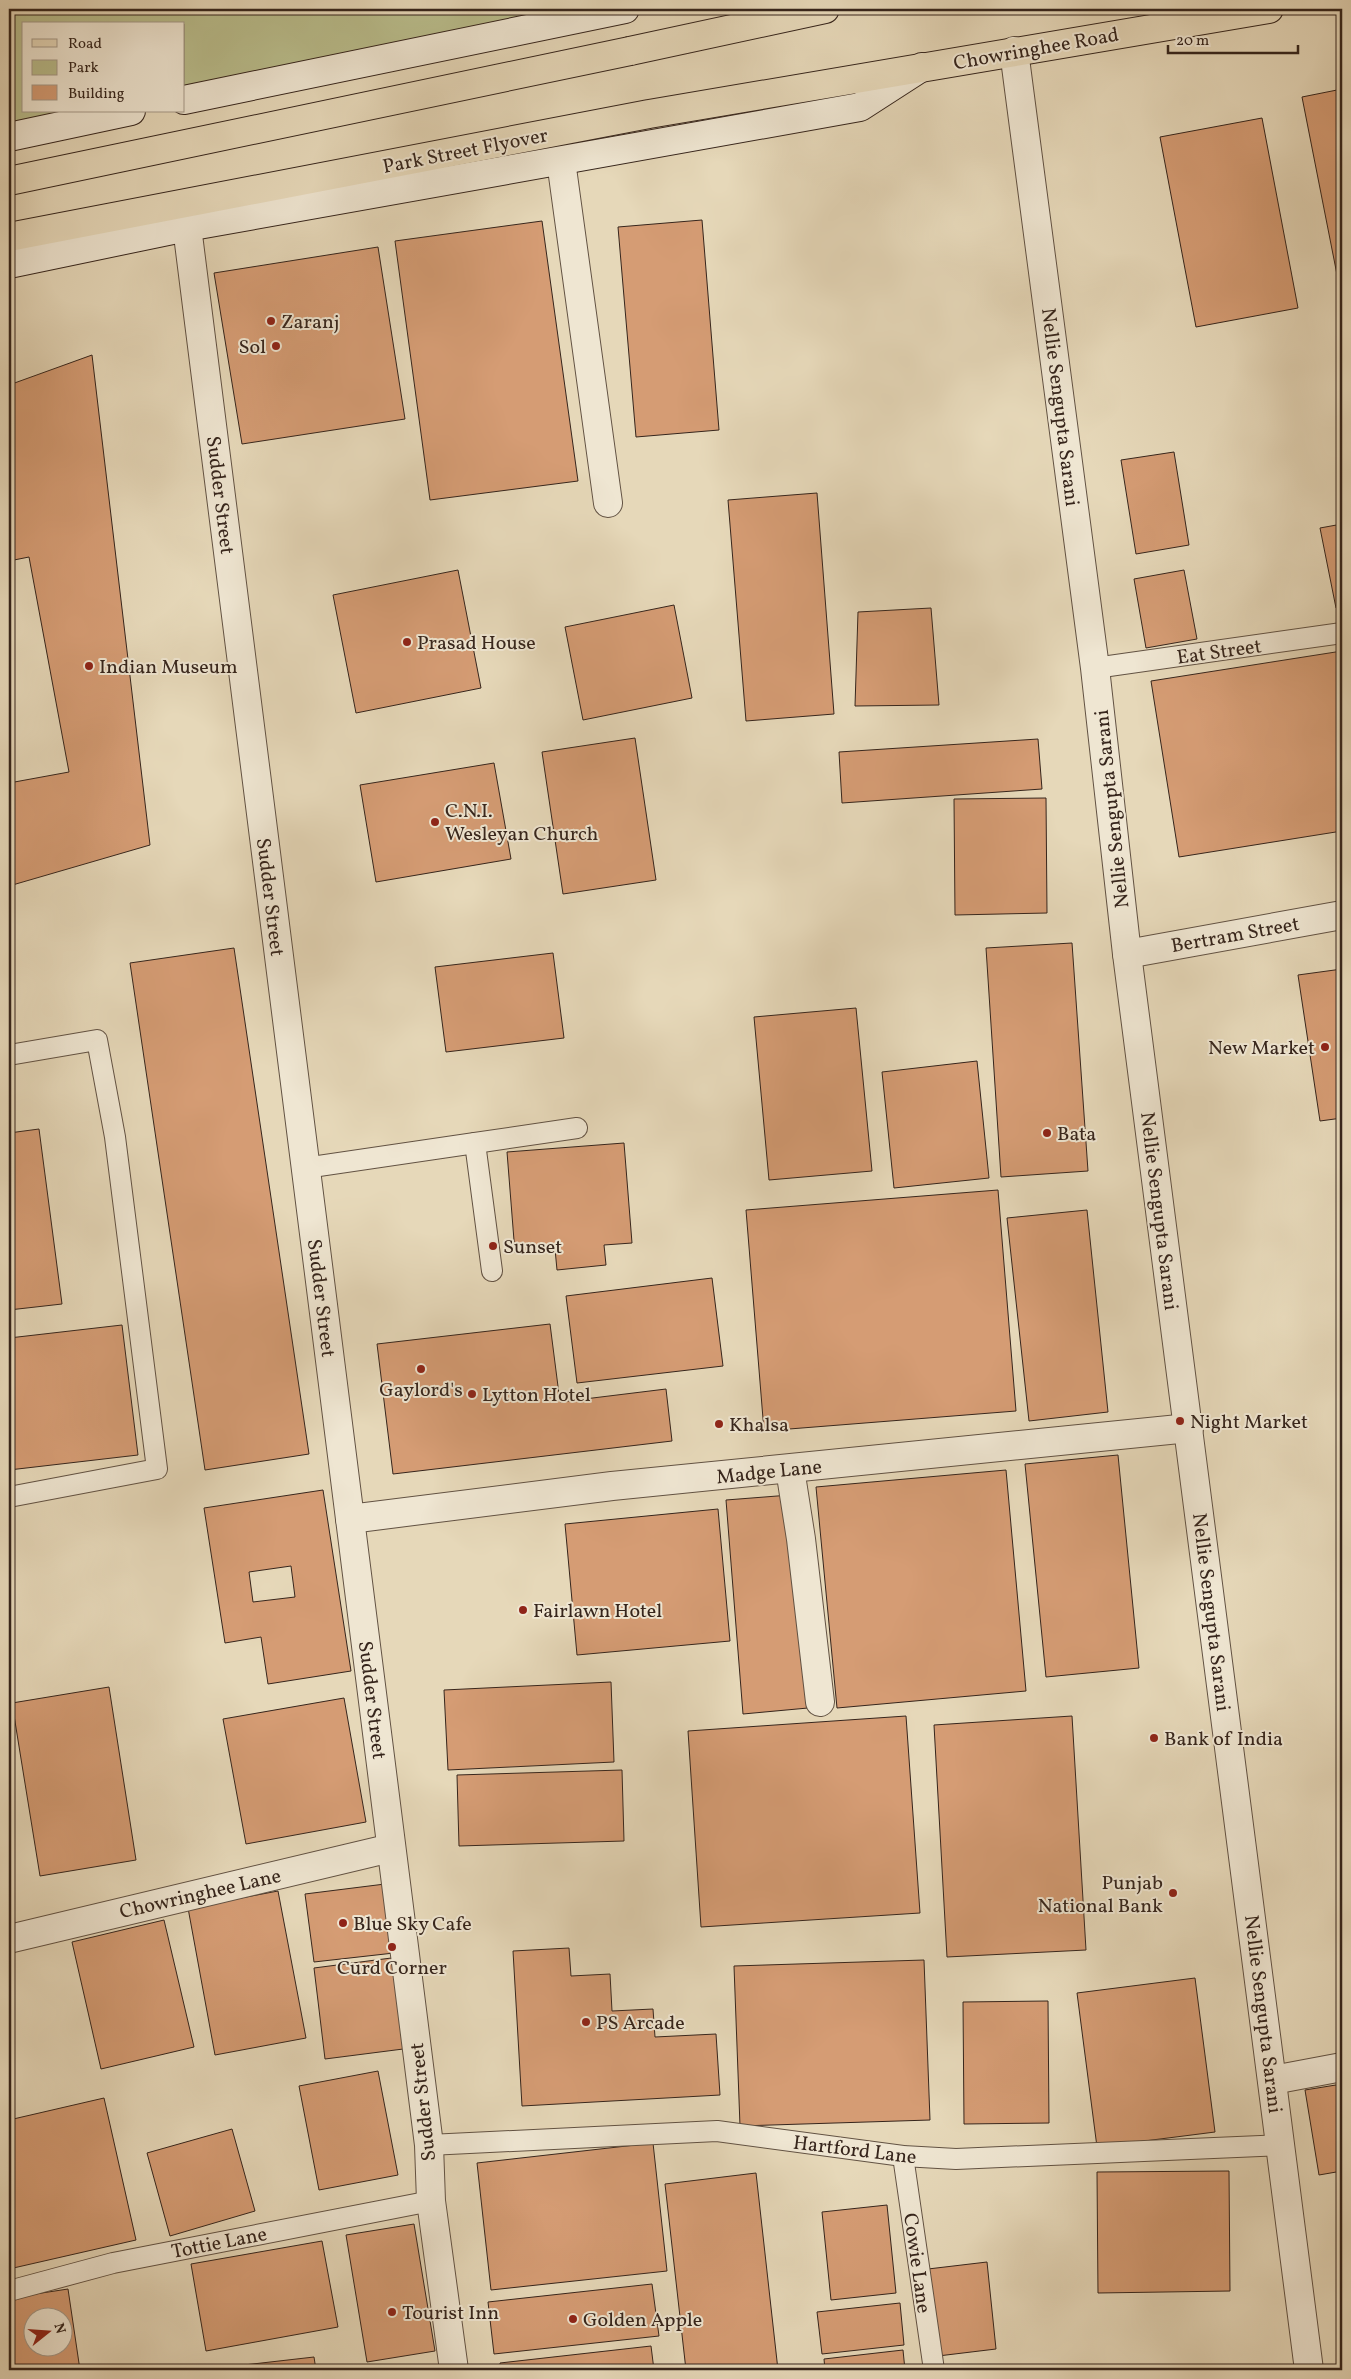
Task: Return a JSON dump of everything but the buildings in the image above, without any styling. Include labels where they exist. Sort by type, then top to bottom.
[{"type":"main road","points":[[9,181],[826,9]]},
{"type":"main road","name":"Chowringhee Road","points":[[922,67],[1269,9]]},
{"type":"main road","name":"Park Street Flyover","points":[[9,237],[649,114],[922,67]]},
{"type":"street","points":[[193,98],[625,9]]},
{"type":"street","name":"Nellie Sengupta Sarani","points":[[1014,51],[1095,668],[1127,954],[1309,2370]]},
{"type":"street","points":[[9,264],[188,227],[860,107],[922,67]]},
{"type":"street","points":[[9,137],[126,112]]},
{"type":"street","points":[[561,161],[608,503]]},
{"type":"street","name":"Sudder Street","points":[[188,227],[429,2144],[431,2201],[454,2370]]},
{"type":"street","name":"Bertram Street","points":[[1127,954],[1342,915]]},
{"type":"street","name":"Madge Lane","points":[[350,1519],[612,1486],[1189,1428]]},
{"type":"street","points":[[790,1468],[801,1539],[820,1702]]},
{"type":"street","name":"Chowringhee Lane","points":[[9,1939],[391,1848]]},
{"type":"street","points":[[1272,2080],[1342,2067]]},
{"type":"lane","name":"Eat Street","points":[[1095,668],[1342,633]]},
{"type":"lane","points":[[9,1055],[96,1040],[115,1136],[157,1469],[9,1497]]},
{"type":"lane","points":[[305,1168],[577,1128]]},
{"type":"lane","points":[[475,1143],[492,1271]]},
{"type":"lane","name":"Hartford Lane","points":[[429,2144],[717,2132],[902,2156],[956,2160],[1281,2145]]},
{"type":"lane","name":"Cowie Lane","points":[[902,2156],[934,2370]]},
{"type":"lane","name":"Tottie Lane","points":[[9,2291],[113,2263],[431,2201]]},
{"type":"green space","points":[[9,9],[568,9],[185,87],[185,22],[22,22],[22,112],[62,112],[9,123]]},
{"type":"place","name":"Zaranj","points":[[271,321]]},
{"type":"place","name":"Sol","points":[[276,346]]},
{"type":"place","name":"Prasad House","points":[[407,642]]},
{"type":"place","name":"Indian Museum","points":[[89,666]]},
{"type":"place","name":"C.N.I. Wesleyan Church","points":[[435,822]]},
{"type":"place","name":"New Market","points":[[1325,1047]]},
{"type":"place","name":"Bata","points":[[1047,1133]]},
{"type":"place","name":"Sunset","points":[[493,1246]]},
{"type":"place","name":"Gaylord's","points":[[421,1369]]},
{"type":"place","name":"Lytton Hotel","points":[[472,1394]]},
{"type":"place","name":"Night Market","points":[[1180,1421]]},
{"type":"place","name":"Khalsa","points":[[719,1424]]},
{"type":"place","name":"Fairlawn Hotel","points":[[523,1610]]},
{"type":"place","name":"Bank of India","points":[[1154,1738]]},
{"type":"place","name":"Punjab National Bank","points":[[1173,1893]]},
{"type":"place","name":"Blue Sky Cafe","points":[[343,1923]]},
{"type":"place","name":"Curd Corner","points":[[392,1947]]},
{"type":"place","name":"PS Arcade","points":[[586,2022]]},
{"type":"place","name":"Tourist Inn","points":[[392,2312]]},
{"type":"place","name":"Golden Apple","points":[[573,2319]]}]
